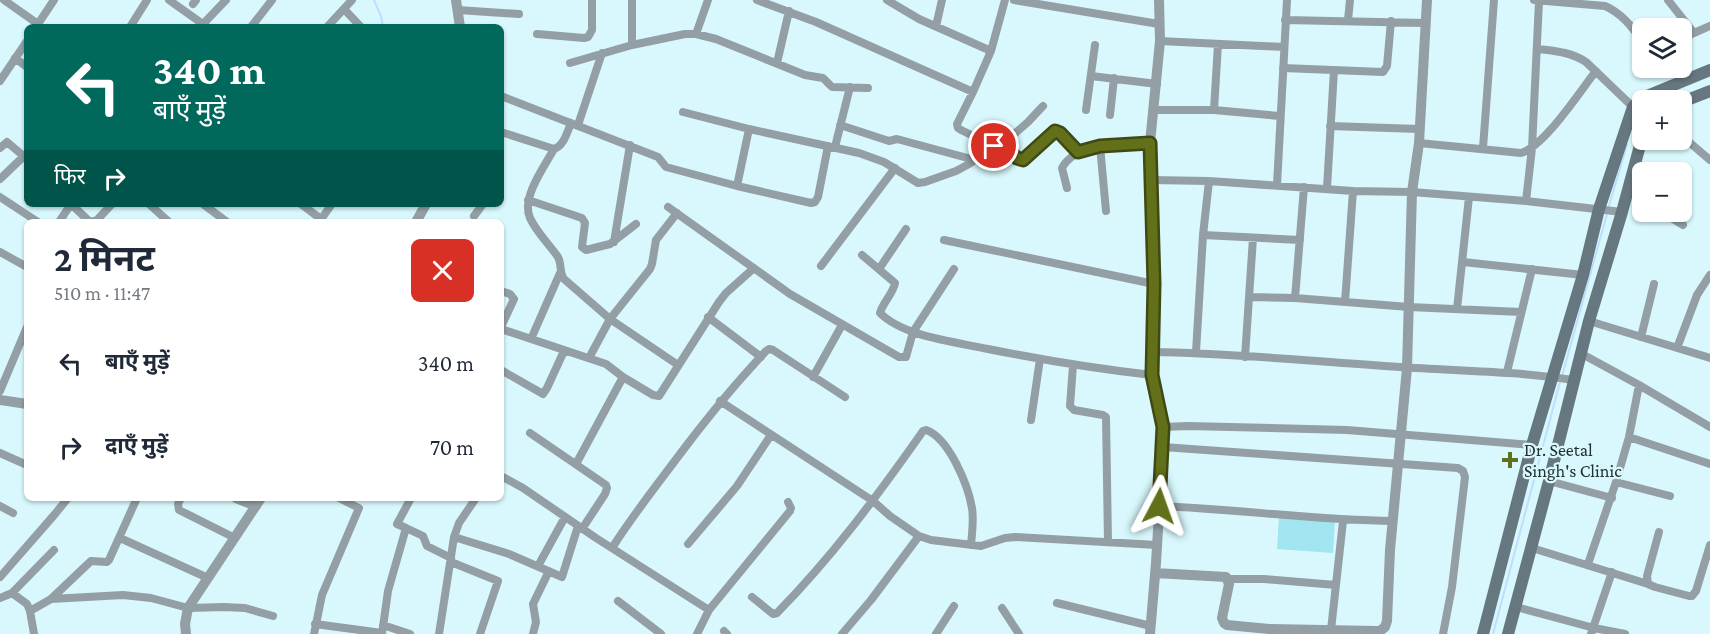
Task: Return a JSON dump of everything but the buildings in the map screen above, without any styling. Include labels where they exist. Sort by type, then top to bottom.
[{"type":"main road","points":[[1682,90],[1710,70]]},
{"type":"main road","points":[[1692,93],[1710,91]]},
{"type":"main road","points":[[1483,634],[1532,445],[1632,110]]},
{"type":"main road","points":[[1508,634],[1549,481],[1570,379],[1582,354],[1589,321],[1639,150]]},
{"type":"street","points":[[4,0],[36,24]]},
{"type":"street","points":[[38,24],[54,0]]},
{"type":"street","points":[[132,24],[147,0]]},
{"type":"street","points":[[169,0],[202,24]]},
{"type":"street","points":[[207,24],[226,0]]},
{"type":"street","points":[[253,24],[272,0]]},
{"type":"street","points":[[330,24],[352,0]]},
{"type":"street","points":[[537,34],[588,37],[591,30],[592,0]]},
{"type":"street","points":[[632,0],[632,45]]},
{"type":"street","points":[[696,34],[708,0]]},
{"type":"street","points":[[887,0],[912,16],[991,51]]},
{"type":"street","points":[[936,27],[942,0]]},
{"type":"street","points":[[1005,0],[991,51],[974,92],[957,124],[958,128],[997,144],[1023,160],[1057,131],[1078,152]]},
{"type":"street","points":[[1014,0],[1159,24]]},
{"type":"street","points":[[1058,603],[1150,630],[1163,447],[1163,427],[1152,375],[1154,284],[1150,143],[1160,40],[1159,0]]},
{"type":"street","points":[[1277,185],[1287,0]]},
{"type":"street","points":[[1348,20],[1350,0]]},
{"type":"street","points":[[1228,579],[1222,618],[1224,629],[1231,626],[1269,631],[1383,632],[1385,627],[1407,368],[1412,192],[1419,143],[1427,0]]},
{"type":"street","points":[[1482,148],[1494,0]]},
{"type":"street","points":[[1534,0],[1605,3],[1622,17],[1632,30]]},
{"type":"street","points":[[1668,0],[1694,33],[1710,26]]},
{"type":"street","points":[[761,1],[816,22],[974,92]]},
{"type":"street","points":[[1526,201],[1532,148],[1539,1]]},
{"type":"street","points":[[460,24],[457,5],[519,14]]},
{"type":"street","points":[[344,9],[358,24]]},
{"type":"street","points":[[777,63],[789,11]]},
{"type":"street","points":[[189,24],[194,18]]},
{"type":"street","points":[[1285,20],[1425,23]]},
{"type":"street","points":[[1283,68],[1385,71],[1391,21]]},
{"type":"street","points":[[570,63],[632,45],[685,34],[696,34],[707,36],[805,75],[823,78],[832,87],[868,88]]},
{"type":"street","points":[[1160,40],[1284,47]]},
{"type":"street","points":[[1214,110],[1218,44]]},
{"type":"street","points":[[0,81],[24,45]]},
{"type":"street","points":[[1086,110],[1095,45]]},
{"type":"street","points":[[1538,49],[1564,52],[1586,62],[1632,106]]},
{"type":"street","points":[[504,133],[554,149],[559,148],[575,124],[602,53]]},
{"type":"street","points":[[15,58],[24,65]]},
{"type":"street","points":[[1327,188],[1334,70]]},
{"type":"street","points":[[1419,143],[1521,153],[1532,148],[1546,136],[1596,71]]},
{"type":"street","points":[[1091,76],[1156,84]]},
{"type":"street","points":[[1110,115],[1114,78]]},
{"type":"street","points":[[504,97],[658,157],[666,167],[737,186],[815,202],[850,87]]},
{"type":"street","points":[[683,112],[871,157],[895,168],[918,183],[925,183],[963,168],[1020,129],[1043,106]]},
{"type":"street","points":[[1154,110],[1214,110],[1280,116]]},
{"type":"street","points":[[840,125],[889,141],[897,139],[975,160]]},
{"type":"street","points":[[1330,126],[1419,129]]},
{"type":"street","points":[[737,186],[749,129]]},
{"type":"street","points":[[0,148],[7,142],[24,157]]},
{"type":"street","points":[[1066,188],[1062,168],[1078,152],[1100,146],[1150,143]]},
{"type":"street","points":[[614,242],[630,145]]},
{"type":"street","points":[[1692,145],[1710,160]]},
{"type":"street","points":[[1100,146],[1106,211]]},
{"type":"street","points":[[531,339],[560,273],[559,259],[527,210],[528,201],[538,178],[554,149]]},
{"type":"street","points":[[0,178],[24,159]]},
{"type":"street","points":[[821,266],[895,168]]},
{"type":"street","points":[[1151,180],[1412,192],[1526,201],[1620,212]]},
{"type":"street","points":[[1196,352],[1203,235],[1209,181]]},
{"type":"street","points":[[1295,298],[1304,188]]},
{"type":"street","points":[[1628,189],[1632,192]]},
{"type":"street","points":[[1345,302],[1353,191]]},
{"type":"street","points":[[0,197],[33,219]]},
{"type":"street","points":[[1457,309],[1469,197]]},
{"type":"street","points":[[528,201],[582,218],[585,222],[582,247],[586,250],[614,242],[636,224]]},
{"type":"street","points":[[74,207],[86,219]]},
{"type":"street","points":[[97,219],[109,207]]},
{"type":"street","points":[[152,207],[166,219]]},
{"type":"street","points":[[207,207],[223,219]]},
{"type":"street","points":[[304,207],[318,219]]},
{"type":"street","points":[[474,216],[481,207]]},
{"type":"street","points":[[668,207],[790,294],[902,358],[906,357],[909,351],[913,332],[954,269]]},
{"type":"street","points":[[588,358],[610,320],[650,269],[656,240],[677,213]]},
{"type":"street","points":[[1678,222],[1683,225]]},
{"type":"street","points":[[879,268],[906,229]]},
{"type":"street","points":[[1203,235],[1300,240]]},
{"type":"street","points":[[1245,357],[1254,238]]},
{"type":"street","points":[[944,240],[1154,284]]},
{"type":"street","points":[[0,252],[24,265]]},
{"type":"street","points":[[862,255],[895,283],[880,313],[913,332],[967,345],[1073,365],[1152,375]]},
{"type":"street","points":[[1463,262],[1583,275]]},
{"type":"street","points":[[504,329],[606,364],[652,395],[659,396],[708,317],[726,293],[754,268]]},
{"type":"street","points":[[1507,372],[1532,269]]},
{"type":"street","points":[[560,273],[610,320],[678,365]]},
{"type":"street","points":[[1677,348],[1697,295],[1710,275]]},
{"type":"street","points":[[1641,337],[1654,284]]},
{"type":"street","points":[[504,292],[514,298],[504,321]]},
{"type":"street","points":[[1250,297],[1521,312]]},
{"type":"street","points":[[708,317],[761,357]]},
{"type":"street","points":[[1589,321],[1710,358]]},
{"type":"street","points":[[813,377],[842,325]]},
{"type":"street","points":[[24,337],[1,400],[24,404]]},
{"type":"street","points":[[612,548],[630,519],[720,402],[769,349],[845,397]]},
{"type":"street","points":[[504,372],[543,394],[564,351]]},
{"type":"street","points":[[1152,352],[1196,352],[1407,368],[1507,372],[1570,379]]},
{"type":"street","points":[[1582,354],[1640,385],[1710,427]]},
{"type":"street","points":[[1031,420],[1040,359]]},
{"type":"street","points":[[1073,365],[1070,406],[1074,410],[1106,417],[1108,542]]},
{"type":"street","points":[[576,464],[623,377]]},
{"type":"street","points":[[1588,564],[1616,482],[1629,437],[1640,385]]},
{"type":"street","points":[[720,402],[873,501],[890,516],[920,536],[931,540],[981,546],[1015,537],[1157,545]]},
{"type":"street","points":[[1163,427],[1347,429],[1532,445]]},
{"type":"street","points":[[752,597],[773,614],[777,613],[823,563],[873,501],[922,431],[929,431],[955,460],[967,487],[972,510],[971,545]]},
{"type":"street","points":[[454,537],[509,554],[562,577],[580,528],[607,488],[603,482],[530,433]]},
{"type":"street","points":[[688,544],[737,486],[771,435]]},
{"type":"street","points":[[1629,437],[1710,464]]},
{"type":"street","points":[[1163,447],[1458,468],[1463,471],[1465,477],[1452,586],[1443,634]]},
{"type":"street","points":[[0,453],[24,464]]},
{"type":"street","points":[[504,478],[709,610]]},
{"type":"street","points":[[1549,481],[1611,498]]},
{"type":"street","points":[[1616,482],[1670,496]]},
{"type":"street","points":[[0,577],[66,501]]},
{"type":"street","points":[[30,611],[51,598],[91,561],[107,562],[136,501]]},
{"type":"street","points":[[180,501],[179,510],[235,538]]},
{"type":"street","points":[[314,634],[322,595],[359,508],[345,501]]},
{"type":"street","points":[[409,501],[397,524],[423,536],[427,546],[451,560],[498,581],[480,634]]},
{"type":"street","points":[[440,634],[454,537],[459,523],[474,501]]},
{"type":"street","points":[[186,634],[188,608],[258,502]]},
{"type":"street","points":[[697,634],[709,610],[790,511],[788,502]]},
{"type":"street","points":[[0,506],[13,513]]},
{"type":"street","points":[[1159,506],[1195,507],[1343,521],[1393,522]]},
{"type":"street","points":[[538,566],[565,517]]},
{"type":"street","points":[[1331,630],[1343,521]]},
{"type":"street","points":[[382,631],[386,597],[406,528]]},
{"type":"street","points":[[1648,584],[1647,576],[1659,532]]},
{"type":"street","points":[[847,633],[920,536]]},
{"type":"street","points":[[120,538],[208,578]]},
{"type":"street","points":[[1532,548],[1655,587],[1692,596],[1696,591],[1710,545]]},
{"type":"street","points":[[0,598],[12,593],[54,550]]},
{"type":"street","points":[[533,634],[536,621],[533,604],[549,571]]},
{"type":"street","points":[[1592,631],[1612,572]]},
{"type":"street","points":[[1155,573],[1336,585]]},
{"type":"street","points":[[12,593],[27,604],[33,630]]},
{"type":"street","points":[[51,598],[123,595],[151,598],[188,608],[245,608],[273,616]]},
{"type":"street","points":[[618,601],[661,634]]},
{"type":"street","points":[[936,634],[954,606]]},
{"type":"street","points":[[1516,606],[1592,631],[1622,634]]},
{"type":"street","points":[[1002,608],[1019,634]]},
{"type":"street","points":[[315,624],[410,634]]},
{"type":"shaded area","points":[[1279,516],[1335,521],[1333,553],[1277,549]]},
{"type":"waterway","points":[[374,0],[382,24]]},
{"type":"waterway","points":[[1608,209],[1627,145]]},
{"type":"waterway","points":[[1562,376],[1607,214]]},
{"type":"waterway","points":[[1493,634],[1560,382]]},
{"type":"place","name":"Dr. Seetal Singh's Clinic","points":[[1510,460]]},
{"type":"route","points":[[994,146],[1000,143],[1017,158],[1023,160],[1055,131],[1060,133],[1078,152],[1100,146],[1150,143],[1154,284],[1152,375],[1163,427],[1159,506]]}]
